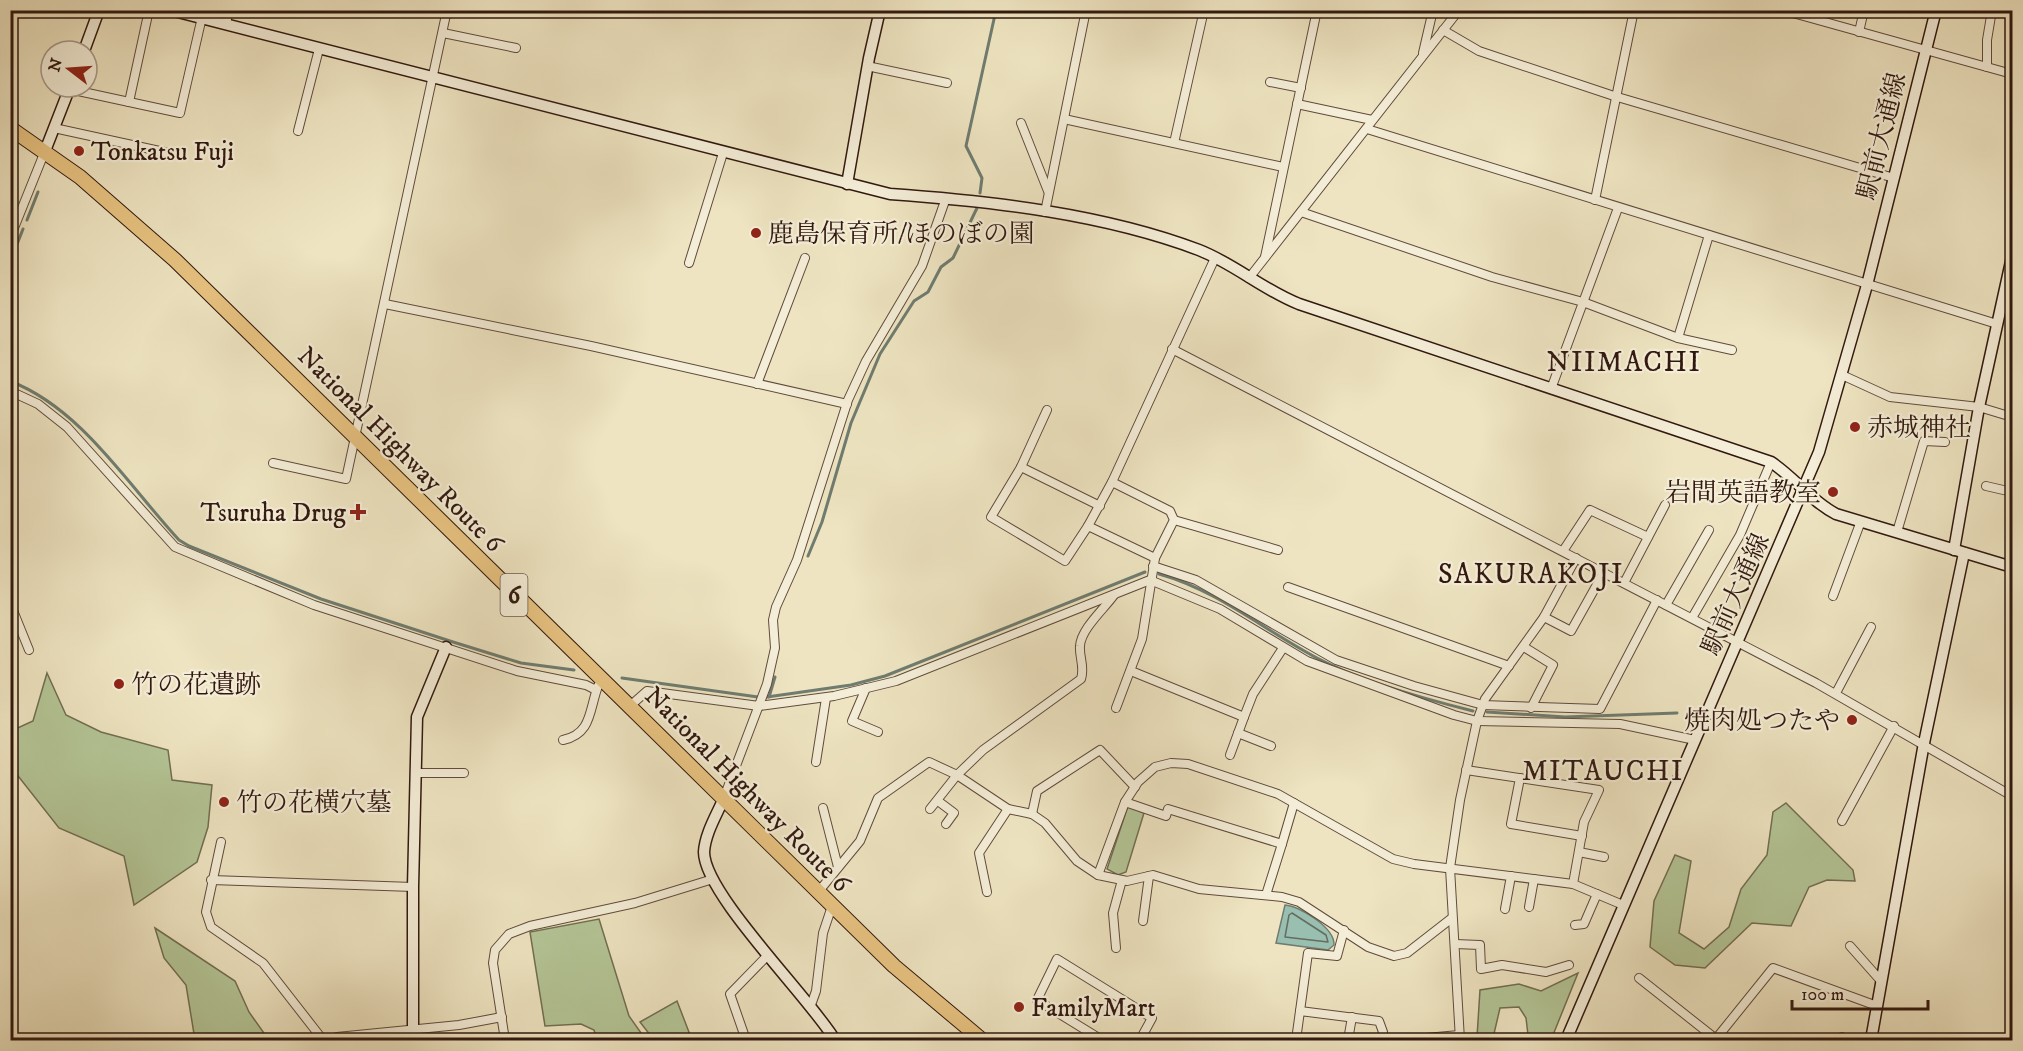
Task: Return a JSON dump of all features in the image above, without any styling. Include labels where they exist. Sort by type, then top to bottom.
[{"type":"highway","name":"National Highway Route 6","points":[[10,128],[45,151],[110,202],[175,260],[599,684],[630,706],[894,966],[982,1041]]},
{"type":"street","points":[[10,21],[13,10]]},
{"type":"street","points":[[88,39],[99,10]]},
{"type":"street","points":[[129,102],[149,10]]},
{"type":"street","points":[[170,10],[890,194],[946,198],[1044,212],[1162,238],[1215,258],[1274,294],[1299,304],[1771,462],[1790,474],[1825,508],[2013,567]]},
{"type":"street","points":[[226,23],[229,10]]},
{"type":"street","points":[[273,463],[346,479],[447,10]]},
{"type":"street","points":[[847,184],[867,66],[880,10]]},
{"type":"street","points":[[1044,212],[1086,10]]},
{"type":"street","points":[[1174,143],[1204,10]]},
{"type":"street","points":[[1264,258],[1317,10]]},
{"type":"street","points":[[1423,56],[1433,10]]},
{"type":"street","points":[[1249,278],[1459,10]]},
{"type":"street","points":[[1595,200],[1614,96],[1634,10]]},
{"type":"street","points":[[1782,10],[2013,74]]},
{"type":"street","points":[[1859,32],[1864,10]]},
{"type":"street","name":"駅前大通線","points":[[1566,1041],[1804,490],[1842,375],[1867,285],[1936,10]]},
{"type":"street","points":[[1987,67],[1987,40],[1992,10]]},
{"type":"street","points":[[99,95],[180,113],[202,17]]},
{"type":"street","points":[[1443,30],[1479,51],[1614,96],[1894,178]]},
{"type":"street","points":[[443,33],[516,48]]},
{"type":"street","points":[[298,131],[319,49]]},
{"type":"street","points":[[867,66],[947,83]]},
{"type":"street","points":[[1270,82],[1300,88]]},
{"type":"street","points":[[10,238],[65,99]]},
{"type":"street","points":[[1297,104],[1372,120]]},
{"type":"street","points":[[1064,119],[1283,167]]},
{"type":"street","points":[[1021,123],[1049,192]]},
{"type":"street","points":[[54,128],[178,155]]},
{"type":"street","points":[[1367,129],[1997,324]]},
{"type":"street","points":[[689,263],[723,153]]},
{"type":"street","points":[[835,1041],[811,1005],[768,955],[713,879],[704,855],[706,840],[759,706],[775,648],[773,620],[776,607],[797,560],[846,404],[866,361],[922,266],[946,198]]},
{"type":"street","points":[[1551,389],[1617,208]]},
{"type":"street","points":[[1301,212],[1492,277],[1582,302],[1678,338],[1732,350]]},
{"type":"street","points":[[1678,338],[1709,235]]},
{"type":"street","points":[[758,384],[805,258]]},
{"type":"street","points":[[1047,410],[1021,467],[992,517],[1065,561],[1100,506],[1112,482],[1215,258]]},
{"type":"street","points":[[1871,1041],[1959,551],[1979,407],[2012,263]]},
{"type":"street","points":[[385,304],[591,346],[846,404]]},
{"type":"street","points":[[1172,349],[1836,693],[2013,796]]},
{"type":"street","points":[[1842,375],[1890,397],[1979,407],[2013,417]]},
{"type":"street","points":[[10,391],[38,405],[66,427],[175,547],[314,605],[517,671],[586,685],[599,684],[584,729],[576,737],[563,740]]},
{"type":"street","points":[[1897,532],[1924,441],[1945,442]]},
{"type":"street","points":[[1692,618],[1740,535],[1771,462]]},
{"type":"street","points":[[1021,467],[1100,506]]},
{"type":"street","points":[[1112,482],[1170,511],[1174,520],[1154,562],[1142,639],[1116,708]]},
{"type":"street","points":[[1986,486],[2013,492]]},
{"type":"street","points":[[1624,583],[1665,505]]},
{"type":"street","points":[[1563,551],[1590,510],[1648,537]]},
{"type":"street","points":[[1174,520],[1278,550]]},
{"type":"street","points":[[1833,596],[1861,521]]},
{"type":"street","points":[[1088,526],[1154,562],[1196,580],[1336,660],[1483,705],[1600,709],[1657,600]]},
{"type":"street","points":[[1666,605],[1709,530]]},
{"type":"street","points":[[1426,1041],[1426,1038],[1460,1038],[1450,868],[1466,770],[1477,721],[1483,705],[1544,617],[1576,558]]},
{"type":"street","points":[[1544,617],[1571,631],[1604,572]]},
{"type":"street","points":[[630,706],[647,691],[759,706],[826,698],[896,681],[1150,580],[1220,609],[1283,648],[1352,679],[1477,721],[1620,724],[1695,740]]},
{"type":"street","points":[[1288,587],[1509,666]]},
{"type":"street","points":[[930,809],[957,775],[983,750],[1081,679],[1083,671],[1079,648],[1081,637],[1115,594]]},
{"type":"street","points":[[10,603],[29,650]]},
{"type":"street","points":[[1836,693],[1871,627]]},
{"type":"street","points":[[413,1041],[412,887],[417,717],[446,647]]},
{"type":"street","points":[[1524,647],[1553,665],[1532,708]]},
{"type":"street","points":[[1230,755],[1253,694],[1283,648]]},
{"type":"street","points":[[1131,670],[1244,717]]},
{"type":"street","points":[[866,688],[852,721],[878,732]]},
{"type":"street","points":[[816,762],[826,698]]},
{"type":"street","points":[[1842,821],[1894,726]]},
{"type":"street","points":[[1238,733],[1271,746]]},
{"type":"street","points":[[1032,814],[1037,791],[1100,750],[1135,786]]},
{"type":"street","points":[[819,891],[860,841],[878,798],[928,762],[957,775],[1008,809],[1032,814],[1045,823],[1077,861],[1098,876],[1122,880],[1149,876],[1166,877],[1188,887],[1266,895],[1299,902],[1368,947],[1394,956],[1407,953],[1452,918]]},
{"type":"street","points":[[1098,876],[1125,802],[1135,786],[1155,767],[1171,763],[1188,764],[1278,794],[1393,859],[1414,864],[1573,884],[1623,905]]},
{"type":"street","points":[[1466,770],[1599,790],[1584,822],[1573,884]]},
{"type":"street","points":[[416,773],[464,773]]},
{"type":"street","points":[[1520,778],[1511,824],[1582,836]]},
{"type":"street","points":[[938,801],[954,813],[946,824]]},
{"type":"street","points":[[1125,802],[1166,816],[1168,809],[1282,844]]},
{"type":"street","points":[[1266,895],[1294,803]]},
{"type":"street","points":[[823,808],[838,867]]},
{"type":"street","points":[[987,892],[980,853],[1008,809]]},
{"type":"street","points":[[221,842],[211,880],[206,912],[211,927],[263,963],[325,1041],[337,1037],[459,1025],[502,1017]]},
{"type":"street","points":[[1579,852],[1604,857]]},
{"type":"street","points":[[1143,921],[1149,876]]},
{"type":"street","points":[[1505,909],[1511,876]]},
{"type":"street","points":[[505,1041],[494,963],[495,950],[509,934],[530,926],[645,901],[713,879]]},
{"type":"street","points":[[1529,907],[1534,879]]},
{"type":"street","points":[[211,880],[412,887]]},
{"type":"street","points":[[1116,948],[1113,913],[1122,880]]},
{"type":"street","points":[[1575,925],[1584,924],[1597,894]]},
{"type":"street","points":[[811,1005],[816,991],[823,933],[832,906]]},
{"type":"street","points":[[1296,1041],[1308,953],[1337,956],[1344,930]]},
{"type":"street","points":[[1455,944],[1480,945],[1481,969],[1502,964],[1546,972],[1569,965]]},
{"type":"street","points":[[1850,946],[1881,981]]},
{"type":"street","points":[[746,1041],[730,994],[768,955]]},
{"type":"street","points":[[1102,1041],[1036,1000],[1057,959],[1152,1018],[1140,1041]]},
{"type":"street","points":[[1639,978],[1716,1040],[1773,968],[1877,1006]]},
{"type":"street","points":[[1300,1011],[1379,1021],[1383,1032],[1381,1041]]},
{"type":"street","points":[[1348,1041],[1352,1017]]},
{"type":"shaded area","points":[[47,673],[66,715],[101,732],[168,750],[172,780],[212,785],[208,827],[197,862],[134,905],[124,856],[59,828],[11,767],[11,731],[33,721]]},
{"type":"shaded area","points":[[1786,803],[1853,870],[1855,881],[1827,880],[1809,887],[1791,926],[1752,923],[1705,968],[1675,965],[1650,947],[1654,901],[1675,855],[1691,861],[1679,933],[1704,949],[1729,927],[1741,889],[1767,855],[1773,812]]},
{"type":"shaded area","points":[[1128,806],[1144,813],[1126,872],[1118,875],[1107,869]]},
{"type":"shaded area","points":[[599,919],[629,1016],[646,1040],[597,1040],[594,1030],[581,1024],[545,1026],[530,932]]},
{"type":"shaded area","points":[[155,928],[235,981],[249,1012],[266,1036],[258,1040],[195,1040],[186,985],[164,958]]},
{"type":"shaded area","points":[[1578,973],[1551,1040],[1528,1035],[1526,1018],[1519,1007],[1500,1008],[1493,1038],[1477,1037],[1480,990],[1519,984],[1541,991]]},
{"type":"shaded area","points":[[677,1001],[692,1040],[654,1040],[640,1022]]},
{"type":"water","points":[[1285,905],[1299,909],[1323,925],[1333,938],[1334,945],[1328,950],[1276,943]]},
{"type":"waterway","points":[[980,193],[982,178],[966,146],[996,10]]},
{"type":"waterway","points":[[27,220],[38,192]]},
{"type":"waterway","points":[[808,556],[822,522],[851,423],[880,354],[914,301],[928,292],[941,267],[953,258],[977,208]]},
{"type":"waterway","points":[[10,262],[23,229]]},
{"type":"waterway","points":[[10,381],[36,394],[82,429],[179,540],[189,546],[321,599],[453,642],[521,663],[574,670]]},
{"type":"waterway","points":[[767,697],[851,685],[885,676],[1145,572]]},
{"type":"waterway","points":[[1159,574],[1221,600],[1297,647],[1334,666],[1393,689],[1473,711]]},
{"type":"waterway","points":[[769,697],[775,677]]},
{"type":"waterway","points":[[622,678],[758,697]]},
{"type":"waterway","points":[[1487,712],[1565,717],[1677,713]]},
{"type":"place","name":"Tonkatsu Fuji","points":[[79,151]]},
{"type":"place","name":"鹿島保育所/ほのぼの園","points":[[756,233]]},
{"type":"place","name":"赤城神社","points":[[1855,427]]},
{"type":"place","name":"岩間英語教室","points":[[1833,492]]},
{"type":"place","name":"Tsuruha Drug","points":[[358,512]]},
{"type":"place","name":"竹の花遺跡","points":[[119,684]]},
{"type":"place","name":"焼肉処つたや","points":[[1852,720]]},
{"type":"place","name":"竹の花横穴墓","points":[[224,802]]},
{"type":"place","name":"FamilyMart","points":[[1019,1007]]},
{"type":"district","name":"NIIMACHI","points":[[1624,361]]},
{"type":"district","name":"SAKURAKOJI","points":[[1531,573]]},
{"type":"district","name":"MITAUCHI","points":[[1603,770]]}]
